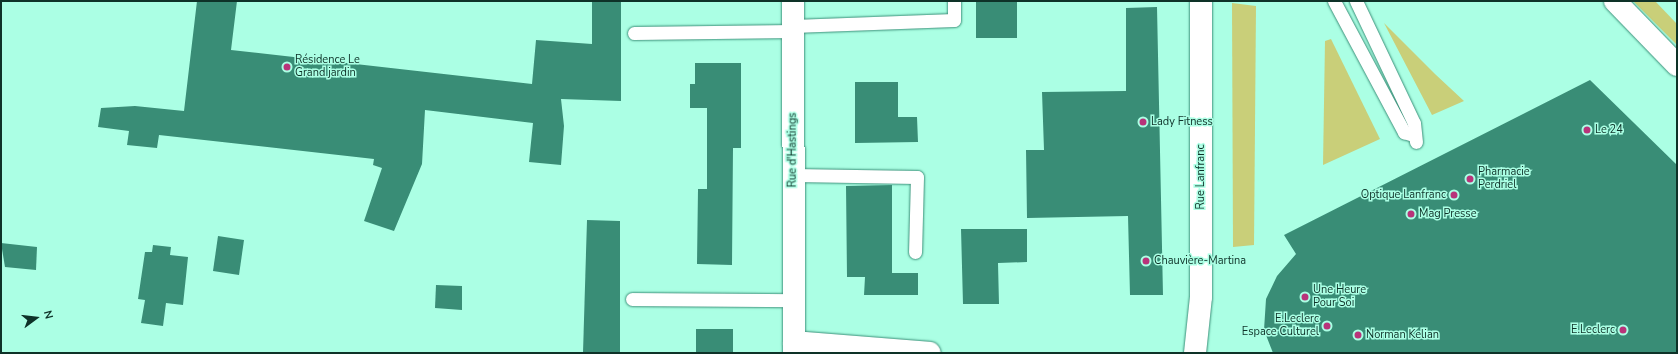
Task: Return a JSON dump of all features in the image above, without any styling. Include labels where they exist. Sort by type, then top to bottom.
[{"type":"street","name":"Rue d'Hastings","points":[[793,1],[794,348]]},
{"type":"street","name":"Rue Lanfranc","points":[[1195,353],[1201,297],[1201,1]]},
{"type":"street","points":[[1615,1],[1677,65]]},
{"type":"street","points":[[794,348],[930,353]]},
{"type":"lane","points":[[634,34],[793,29],[954,20],[954,1]]},
{"type":"lane","points":[[1334,1],[1404,132],[1414,139],[1414,123],[1356,1]]},
{"type":"lane","points":[[793,175],[917,177],[915,252]]},
{"type":"lane","points":[[632,298],[794,300]]},
{"type":"green space","points":[[1633,1],[1655,1],[1677,24],[1677,45]]},
{"type":"green space","points":[[1232,3],[1256,6],[1254,245],[1233,247]]},
{"type":"green space","points":[[1384,23],[1435,74],[1464,101],[1432,115]]},
{"type":"green space","points":[[1331,39],[1380,139],[1323,165],[1325,41]]},
{"type":"building","points":[[197,1],[237,1],[231,50],[532,84],[536,40],[592,44],[592,1],[621,1],[621,101],[561,99],[564,126],[561,165],[529,162],[533,123],[425,110],[422,164],[394,231],[364,221],[382,168],[373,165],[374,159],[159,135],[157,148],[127,145],[129,131],[98,127],[101,108],[135,106],[184,111]]},
{"type":"building","points":[[976,1],[1017,1],[1017,38],[976,38]]},
{"type":"building","points":[[1157,7],[1163,295],[1130,295],[1128,216],[1027,218],[1026,150],[1044,150],[1042,92],[1126,91],[1126,8]]},
{"type":"building","points":[[695,63],[741,63],[741,148],[733,148],[732,265],[697,264],[698,189],[707,189],[707,108],[690,108],[690,84],[695,84]]},
{"type":"building","points":[[1590,80],[1677,165],[1677,353],[1273,353],[1264,330],[1266,299],[1277,276],[1296,254],[1284,235]]},
{"type":"building","points":[[855,82],[898,82],[898,117],[917,117],[918,142],[855,143]]},
{"type":"building","points":[[892,185],[892,273],[918,273],[918,295],[864,295],[865,277],[847,277],[846,186]]},
{"type":"building","points":[[587,220],[620,221],[620,353],[583,353]]},
{"type":"building","points":[[961,229],[1027,229],[1027,262],[998,263],[999,304],[963,304]]},
{"type":"building","points":[[218,236],[244,240],[239,275],[213,271]]},
{"type":"building","points":[[1,243],[37,247],[36,270],[5,267]]},
{"type":"building","points":[[153,245],[171,247],[170,255],[188,257],[183,305],[166,303],[163,326],[141,323],[145,300],[138,299],[145,252],[152,252]]},
{"type":"building","points":[[436,285],[462,286],[462,310],[435,308]]},
{"type":"building","points":[[696,329],[733,329],[733,353],[696,353]]},
{"type":"place","name":"Résidence Le Grand jardin","points":[[287,67]]},
{"type":"place","name":"Lady Fitness","points":[[1143,122]]},
{"type":"place","name":"Le 24","points":[[1587,130]]},
{"type":"place","name":"Pharmacie Perdriel","points":[[1470,179]]},
{"type":"place","name":"Optique Lanfranc","points":[[1454,195]]},
{"type":"place","name":"Mag Presse","points":[[1411,214]]},
{"type":"place","name":"Chauvière-Martina","points":[[1146,261]]},
{"type":"place","name":"Une Heure Pour Soi","points":[[1305,297]]},
{"type":"place","name":"E.Leclerc Espace Culturel","points":[[1327,326]]},
{"type":"place","name":"E.Leclerc","points":[[1623,330]]},
{"type":"place","name":"Norman Kelian","points":[[1358,335]]}]
